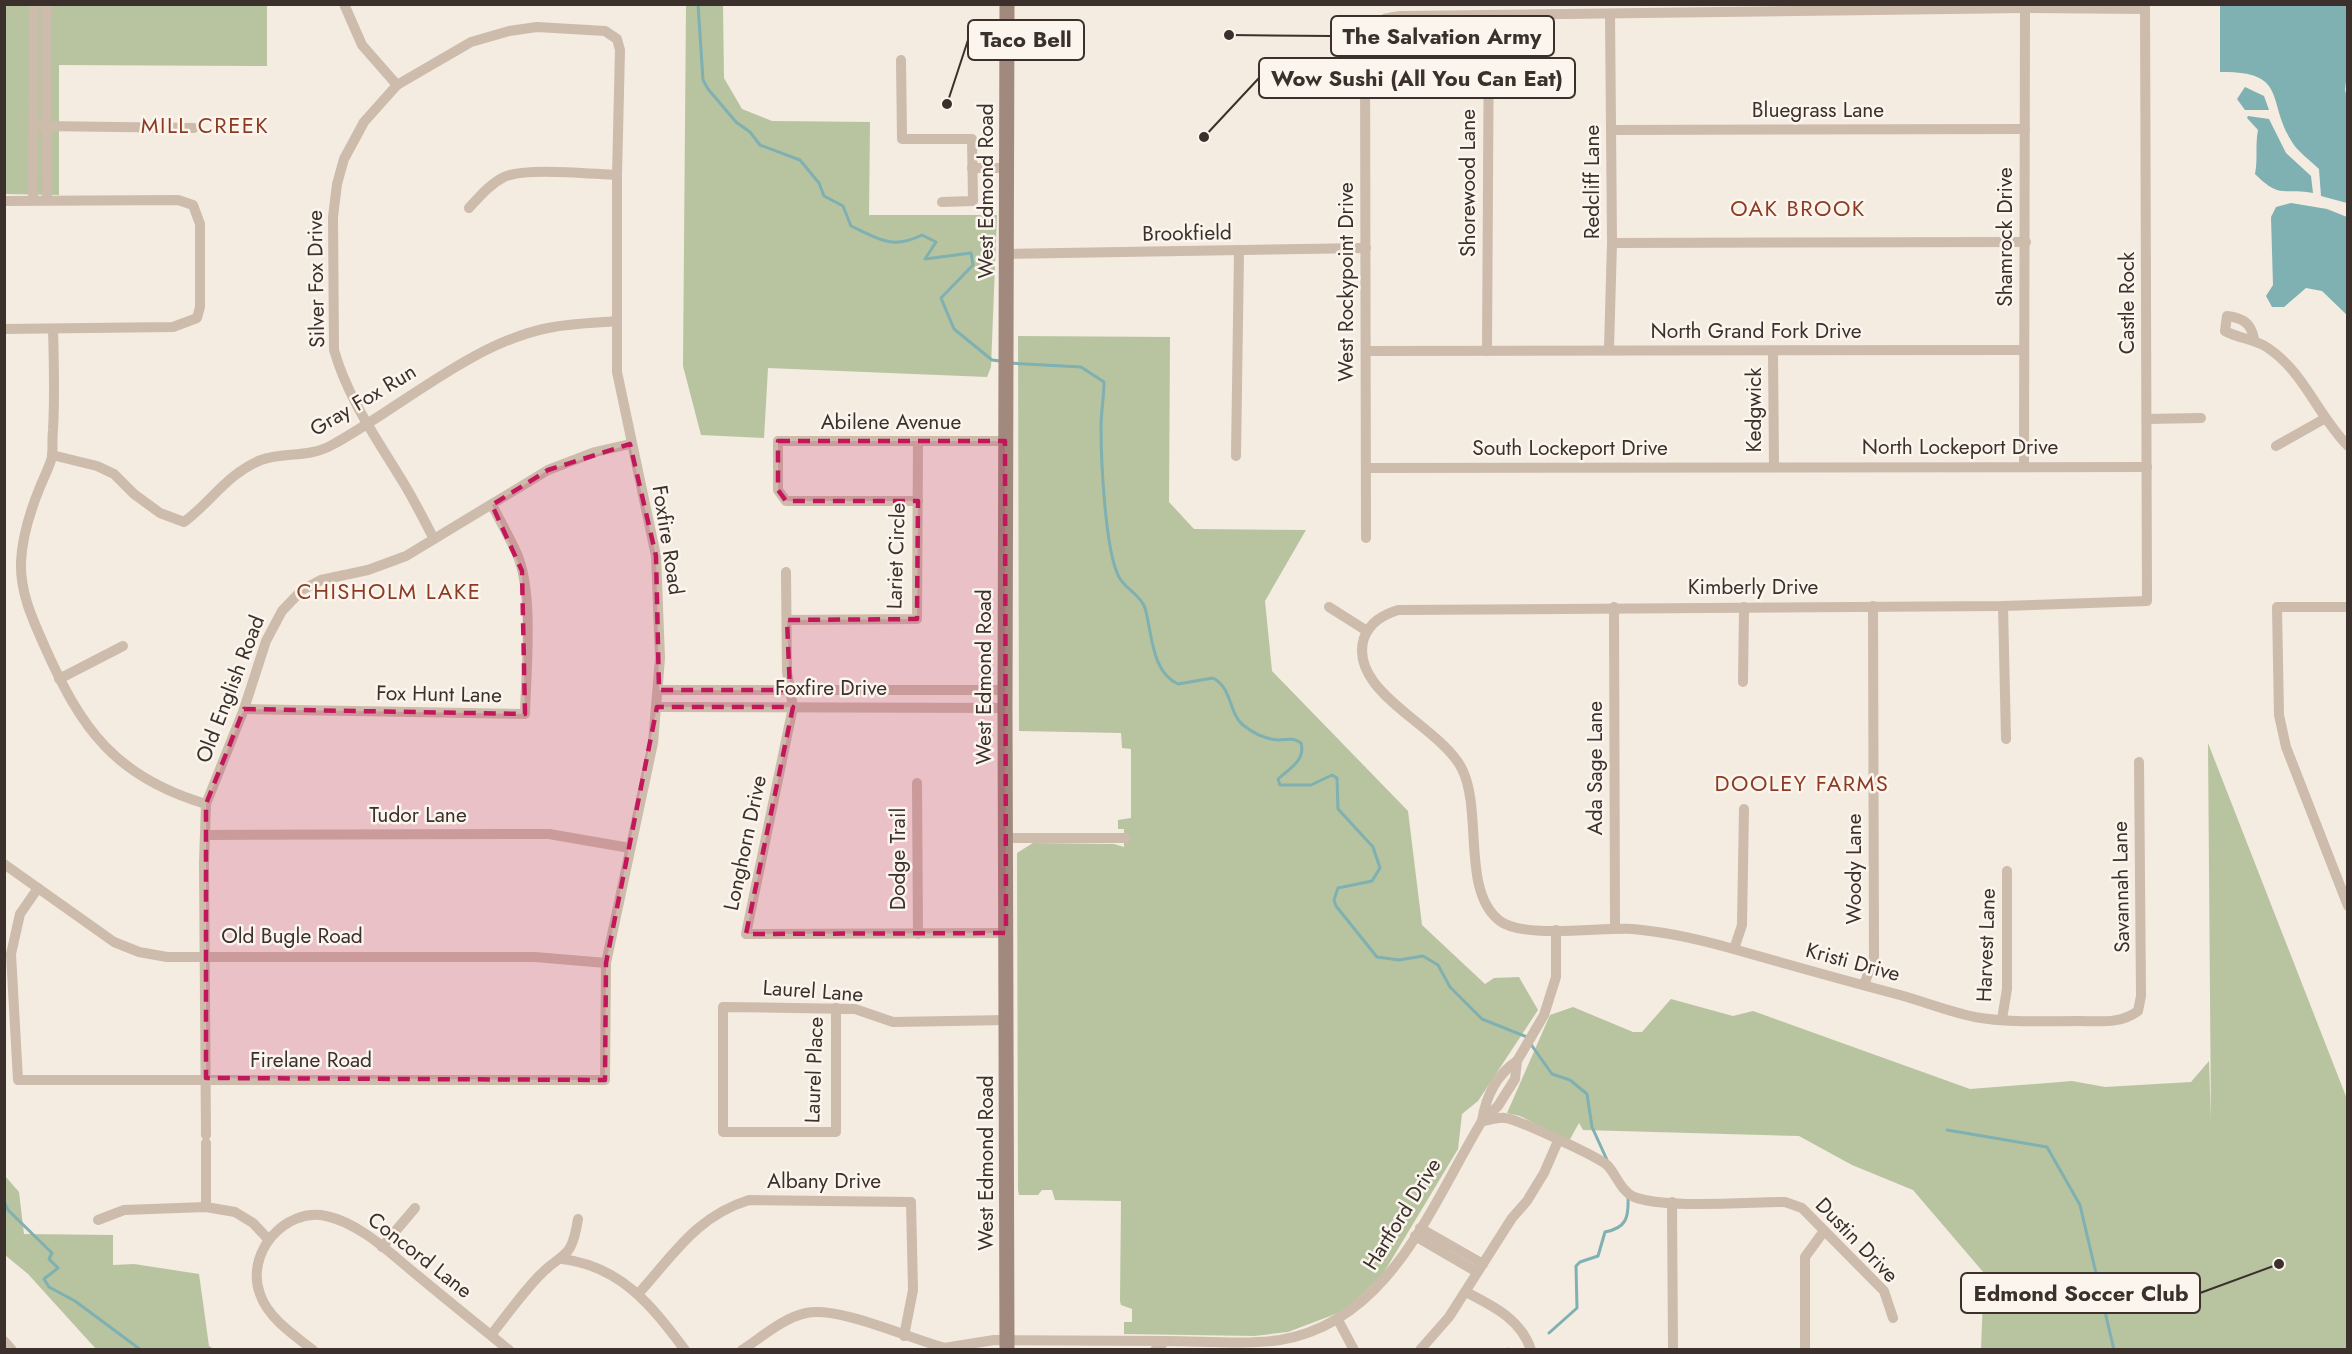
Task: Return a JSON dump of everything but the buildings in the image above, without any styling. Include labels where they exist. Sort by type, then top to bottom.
[{"type":"main road","name":"West Edmond Road","points":[[1007,4],[1005,838],[1008,1345]]},
{"type":"street","points":[[33,200],[34,4]]},
{"type":"street","points":[[46,4],[47,200]]},
{"type":"street","points":[[344,4],[362,45],[398,85]]},
{"type":"street","points":[[1489,16],[1610,14],[1732,8],[2145,7]]},
{"type":"street","name":"Castle Rock","points":[[2145,7],[2147,601]]},
{"type":"street","name":"Shamrock Drive","points":[[2024,466],[2025,8]]},
{"type":"street","name":"Redcliff Lane","points":[[1609,349],[1612,243],[1610,14]]},
{"type":"street","name":"West Rockypoint Drive","points":[[1366,538],[1365,44],[1371,26],[1384,17],[1489,16]]},
{"type":"street","name":"Shorewood Lane","points":[[1487,351],[1489,16]]},
{"type":"street","name":"Silver Fox Drive","points":[[434,539],[403,482],[367,425],[340,371],[334,350],[333,217],[337,184],[344,159],[364,122],[398,85],[471,42],[509,31],[537,27],[589,28],[605,31],[616,39]]},
{"type":"street","name":"Foxfire Road","points":[[605,1080],[606,963],[653,743],[659,690],[657,566],[616,372],[616,175],[620,50],[616,39]]},
{"type":"street","points":[[901,60],[902,140],[972,139],[973,201],[942,202]]},
{"type":"street","points":[[33,126],[194,128]]},
{"type":"street","name":"Bluegrass Lane","points":[[1611,130],[2025,129]]},
{"type":"street","points":[[972,168],[1008,168]]},
{"type":"street","points":[[469,208],[490,185],[506,176],[527,172],[616,175]]},
{"type":"street","points":[[4,201],[178,200],[193,205],[200,224],[200,307],[197,318],[173,327],[4,329]]},
{"type":"street","points":[[1612,243],[2026,242]]},
{"type":"street","name":"Brookfield","points":[[1008,254],[1239,252],[1366,248]]},
{"type":"street","points":[[1236,456],[1239,252]]},
{"type":"street","name":"Gray Fox Run","points":[[52,455],[97,466],[114,474],[134,494],[160,513],[184,522],[198,512],[228,479],[245,468],[263,459],[309,454],[330,447],[423,387],[489,350],[547,328],[616,321]]},
{"type":"street","points":[[53,329],[52,455],[40,487],[21,561],[22,586],[28,609],[59,679],[80,715],[101,744],[127,767],[171,794],[206,804]]},
{"type":"street","points":[[2254,339],[2286,361],[2324,419],[2348,446]]},
{"type":"street","name":"North Grand Fork Drive","points":[[1366,351],[2024,350]]},
{"type":"street","name":"Kedgwick","points":[[1773,352],[1774,467]]},
{"type":"street","points":[[2147,419],[2201,418]]},
{"type":"street","points":[[2276,446],[2324,419]]},
{"type":"street","name":"Abilene Avenue","points":[[918,501],[786,501],[778,490],[778,441],[1005,441]]},
{"type":"street","name":"Lariet Circle","points":[[788,620],[917,619],[918,442]]},
{"type":"street","name":"Old English Road","points":[[206,1207],[204,955],[206,804],[244,709],[266,641],[282,611],[302,590],[321,580],[368,570],[405,556],[492,506],[548,470],[595,452],[630,444]]},
{"type":"street","name":"North Lockeport Drive","points":[[1774,467],[2147,466]]},
{"type":"street","name":"South Lockeport Drive","points":[[1366,468],[1774,467]]},
{"type":"street","name":"Fox Hunt Lane","points":[[244,709],[525,714],[526,594],[518,555],[492,506]]},
{"type":"street","name":"Longhorn Drive","points":[[786,572],[790,690],[793,707],[746,934],[1006,933]]},
{"type":"street","name":"Kimberly Drive","points":[[1367,631],[1384,614],[1398,610],[2003,606],[2147,601]]},
{"type":"street","name":"Woody Lane","points":[[1864,985],[1874,957],[1873,606]]},
{"type":"street","points":[[2003,606],[2006,739]]},
{"type":"street","points":[[2348,607],[2277,606],[2277,691],[2286,747],[2348,906]]},
{"type":"street","name":"Ada Sage Lane","points":[[1614,607],[1615,928]]},
{"type":"street","points":[[1743,682],[1744,607]]},
{"type":"street","points":[[1329,608],[1367,631]]},
{"type":"street","name":"Kristi Drive","points":[[1367,631],[1362,648],[1370,680],[1437,740],[1462,768],[1473,810],[1479,882],[1483,902],[1501,922],[1513,928],[1556,930],[1615,928],[1689,937],[1974,1017],[2113,1021],[2128,1019],[2138,1011]]},
{"type":"street","points":[[59,679],[123,646]]},
{"type":"street","name":"Foxfire Drive","points":[[659,690],[1005,690]]},
{"type":"street","name":"Foxfire Drive","points":[[657,706],[1005,708]]},
{"type":"street","name":"Savannah Lane","points":[[2138,1011],[2141,996],[2139,762]]},
{"type":"street","name":"Dodge Trail","points":[[917,783],[918,934]]},
{"type":"street","points":[[1734,949],[1742,926],[1744,809]]},
{"type":"street","name":"Tudor Lane","points":[[205,835],[549,834],[630,848]]},
{"type":"street","points":[[1005,838],[1126,838]]},
{"type":"street","name":"Old Bugle Road","points":[[4,864],[114,942],[139,952],[167,957],[204,955],[535,957],[606,963]]},
{"type":"street","name":"Harvest Lane","points":[[2002,1019],[2007,989],[2007,871]]},
{"type":"street","name":"Firelane Road","points":[[38,888],[20,914],[13,935],[11,954],[18,1080],[206,1078],[605,1080]]},
{"type":"street","name":"Hartford Drive","points":[[742,1350],[795,1317],[818,1312],[844,1316],[948,1349],[963,1343],[1008,1345],[1166,1341],[1218,1345],[1280,1340],[1338,1320],[1376,1291],[1418,1232],[1482,1121],[1498,1106],[1515,1079],[1517,1061],[1544,1015],[1551,997],[1556,977],[1556,930]]},
{"type":"street","name":"Laurel Lane","points":[[723,1132],[723,1006],[855,1009],[893,1022],[1007,1020]]},
{"type":"street","name":"Laurel Place","points":[[723,1132],[836,1132],[836,1008]]},
{"type":"street","name":"Dustin Drive","points":[[1482,1121],[1505,1118],[1523,1122],[1558,1141],[1596,1155],[1632,1196],[1672,1202],[1785,1202],[1802,1208],[1884,1291],[1893,1318]]},
{"type":"street","points":[[1420,1350],[1449,1317],[1538,1183],[1558,1141]]},
{"type":"street","name":"Albany Drive","points":[[639,1293],[708,1218],[725,1207],[749,1200],[911,1202],[913,1290],[904,1336]]},
{"type":"street","points":[[1672,1202],[1672,1350]]},
{"type":"street","points":[[98,1220],[124,1210],[206,1207],[235,1212],[253,1224],[268,1239],[260,1257],[259,1293],[283,1326],[313,1350]]},
{"type":"street","points":[[382,1247],[415,1208]]},
{"type":"street","name":"Concord Lane","points":[[268,1239],[288,1222],[305,1215],[326,1215],[347,1224],[382,1247],[509,1350]]},
{"type":"street","points":[[491,1335],[539,1275],[562,1259],[574,1243],[578,1218]]},
{"type":"street","points":[[1805,1350],[1805,1257],[1824,1231]]},
{"type":"street","points":[[1418,1232],[1480,1268]]},
{"type":"street","points":[[562,1259],[582,1262],[599,1268],[639,1293],[686,1350]]},
{"type":"street","points":[[1466,1292],[1507,1315],[1528,1339],[1531,1350]]},
{"type":"street","points":[[1338,1320],[1354,1350]]},
{"type":"street","points":[[4,1341],[12,1350]]},
{"type":"street","points":[[1155,1350],[1166,1341]]},
{"type":"highlighted area","points":[[778,441],[1005,441],[1006,933],[746,934],[793,707],[657,707],[606,963],[605,1080],[206,1078],[206,804],[244,709],[525,714],[522,571],[492,505],[548,470],[630,444],[656,556],[659,690],[790,690],[787,620],[917,619],[918,501],[786,501],[778,490]]},
{"type":"green space","points":[[5,5],[267,5],[267,66],[59,65],[59,195],[5,194]]},
{"type":"green space","points":[[686,5],[723,5],[724,78],[742,109],[772,121],[870,122],[869,215],[997,215],[991,367],[987,377],[768,368],[764,438],[701,435],[683,366]]},
{"type":"green space","points":[[1018,336],[1170,337],[1169,502],[1194,529],[1306,530],[1265,601],[1272,671],[1408,811],[1422,925],[1485,984],[1494,978],[1519,977],[1538,1010],[1478,1101],[1462,1114],[1458,1149],[1383,1274],[1346,1310],[1288,1332],[1254,1336],[1124,1334],[1124,1322],[1132,1322],[1132,1309],[1121,1305],[1120,1301],[1121,1201],[1055,1200],[1052,1190],[1042,1190],[1038,1195],[1019,1195],[1017,853],[1033,843],[1114,844],[1124,847],[1124,829],[1118,829],[1118,820],[1131,818],[1131,749],[1122,748],[1121,733],[1019,731]]},
{"type":"green space","points":[[2208,743],[2347,1099],[2347,1349],[1981,1349],[1984,1273],[1913,1190],[1852,1165],[1799,1136],[1583,1130],[1579,1123],[1569,1141],[1520,1116],[1507,1113],[1550,1015],[1573,1007],[1633,1032],[1642,1032],[1671,999],[1733,1016],[1753,1011],[1970,1089],[2072,1081],[2105,1087],[2191,1082],[2209,1061],[2211,1121]]},
{"type":"green space","points":[[5,1176],[19,1192],[24,1234],[113,1235],[113,1265],[134,1264],[199,1274],[209,1346],[214,1349],[96,1349],[28,1274],[5,1255]]},
{"type":"water","points":[[2220,5],[2347,5],[2348,65],[2345,90],[2348,102],[2347,203],[2321,196],[2319,169],[2292,142],[2284,127],[2272,91],[2266,83],[2257,77],[2242,73],[2220,72]]},
{"type":"water","points":[[2245,87],[2264,96],[2269,110],[2245,110],[2237,99]]},
{"type":"water","points":[[2248,116],[2269,119],[2286,153],[2311,176],[2313,193],[2276,190],[2255,174],[2258,130],[2247,118]]},
{"type":"water","points":[[2291,203],[2327,209],[2347,217],[2347,315],[2322,291],[2306,288],[2284,307],[2272,307],[2266,296],[2273,285],[2271,217],[2276,207]]},
{"type":"waterway","points":[[698,4],[703,80],[736,122],[750,132],[760,145],[800,160],[819,183],[824,196],[843,206],[851,226],[886,241],[902,242],[922,235],[936,242],[925,259],[971,253],[973,265],[941,298],[954,329],[992,360],[1000,361]]},
{"type":"waterway","points":[[1009,363],[1081,367],[1104,382],[1101,427],[1103,482],[1110,547],[1119,577],[1143,603],[1154,650],[1162,670],[1169,678],[1178,684],[1213,678],[1224,688],[1238,720],[1247,728],[1268,738],[1293,739],[1301,743],[1299,759],[1278,779],[1280,785],[1311,785],[1332,775],[1337,778],[1338,809],[1373,847],[1380,868],[1372,881],[1338,888],[1334,900],[1336,906],[1377,957],[1399,960],[1423,956],[1438,965],[1450,987],[1482,1019],[1527,1037]]},
{"type":"waterway","points":[[1530,1043],[1552,1074],[1570,1080],[1587,1094],[1592,1127],[1607,1160]]},
{"type":"waterway","points":[[1947,1130],[2047,1147],[2080,1205],[2114,1350]]},
{"type":"waterway","points":[[1549,1333],[1577,1308],[1576,1266],[1580,1262],[1598,1256],[1605,1232],[1622,1225],[1627,1216],[1628,1197]]},
{"type":"waterway","points":[[4,1201],[8,1210],[52,1253],[49,1259],[58,1268],[44,1279],[49,1287],[75,1301],[141,1350]]},
{"type":"place","name":"The Salvation Army","points":[[1229,35]]},
{"type":"place","name":"Taco Bell","points":[[947,104]]},
{"type":"place","name":"Wow Sushi (All You Can Eat)","points":[[1204,137]]},
{"type":"place","name":"Edmond Soccer Club","points":[[2279,1264]]},
{"type":"district","name":"MILL CREEK","points":[[205,125]]},
{"type":"district","name":"OAK BROOK","points":[[1798,208]]},
{"type":"district","name":"CHISHOLM LAKE","points":[[389,591]]},
{"type":"district","name":"DOOLEY FARMS","points":[[1802,783]]}]
